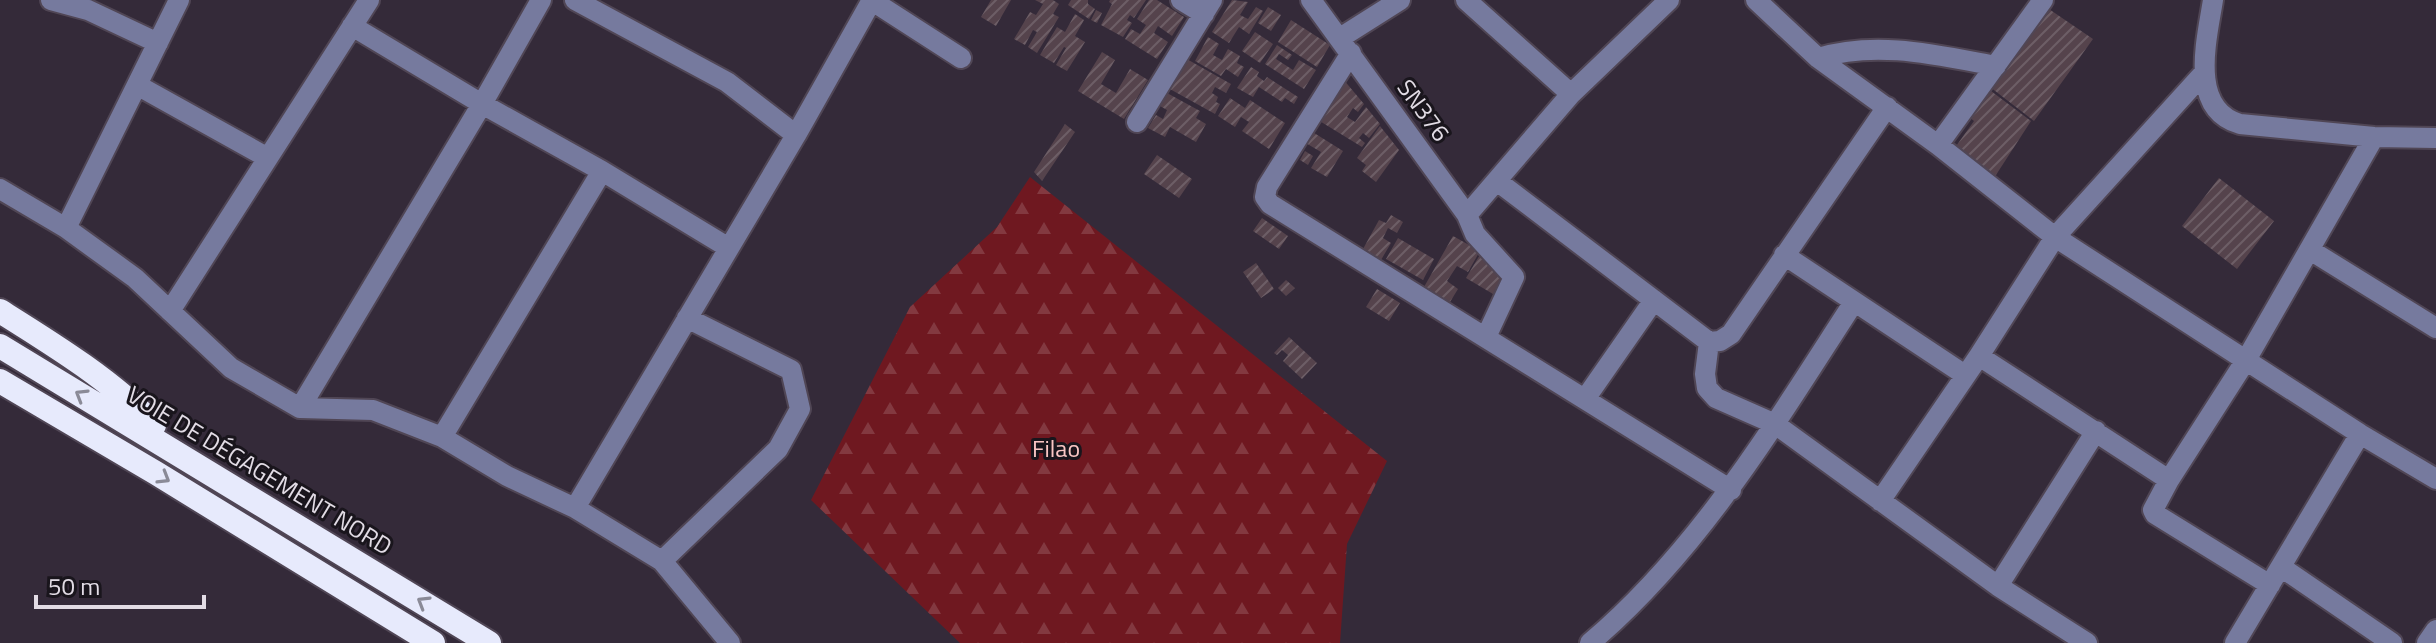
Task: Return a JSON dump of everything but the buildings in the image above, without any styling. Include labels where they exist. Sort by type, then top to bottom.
[{"type":"highway","points":[[0,311],[96,376],[150,421],[180,454]]},
{"type":"highway","name":"VOIE DE DÉGAGEMENT NORD","points":[[0,346],[489,643]]},
{"type":"highway","points":[[0,381],[433,643]]},
{"type":"street","points":[[51,0],[88,10],[158,43]]},
{"type":"street","points":[[66,228],[179,0]]},
{"type":"street","points":[[170,311],[369,0]]},
{"type":"street","points":[[300,408],[541,0]]},
{"type":"street","points":[[575,0],[727,82],[796,135]]},
{"type":"street","points":[[575,508],[796,135],[872,0],[961,58]]},
{"type":"street","points":[[1137,122],[1208,7],[1181,0]]},
{"type":"street","name":"SN376","points":[[1311,0],[1467,215],[1475,234],[1514,277],[1486,337]]},
{"type":"street","points":[[1400,0],[1345,45],[1267,187],[1265,197],[1270,204],[1731,490]]},
{"type":"street","points":[[1466,0],[1571,94]]},
{"type":"street","points":[[1467,215],[1571,94],[1669,0]]},
{"type":"street","points":[[1756,0],[1818,58],[1938,145],[2055,237],[2360,434],[2436,479]]},
{"type":"street","points":[[1938,145],[2043,0]]},
{"type":"street","points":[[2213,0],[2203,74],[2216,108],[2234,122],[2374,137],[2436,138]]},
{"type":"street","points":[[352,26],[729,248]]},
{"type":"street","points":[[1818,58],[1878,48],[1996,66]]},
{"type":"street","points":[[1880,501],[1979,356],[2055,237],[2203,74]]},
{"type":"street","points":[[137,85],[268,158]]},
{"type":"street","points":[[1497,181],[1709,342],[1720,341],[1731,334],[1887,107]]},
{"type":"street","points":[[2374,137],[2246,360],[2154,507],[2155,514],[2275,576],[2392,643]]},
{"type":"street","points":[[442,437],[602,171]]},
{"type":"street","points":[[0,189],[66,228],[135,278],[231,368],[300,408],[373,410],[442,437],[507,476],[575,508],[662,561],[730,643]]},
{"type":"street","points":[[2310,250],[2434,320]]},
{"type":"street","points":[[1784,255],[1965,375]]},
{"type":"street","points":[[1585,399],[1654,300]]},
{"type":"street","points":[[1590,643],[1656,577],[1731,490],[1854,302]]},
{"type":"street","points":[[662,561],[778,449],[800,409],[791,370],[687,318]]},
{"type":"street","points":[[1709,342],[1705,374],[1707,388],[1716,398],[1775,424],[1998,586],[2087,643]]},
{"type":"street","points":[[1979,356],[2169,480]]},
{"type":"street","points":[[1998,586],[2096,431]]},
{"type":"street","points":[[2235,643],[2360,434]]},
{"type":"street","points":[[2427,643],[2436,630]]},
{"type":"green space","name":"Filao","points":[[1030,177],[1387,461],[1347,544],[1340,643],[960,643],[811,500],[910,307],[997,227]]}]
